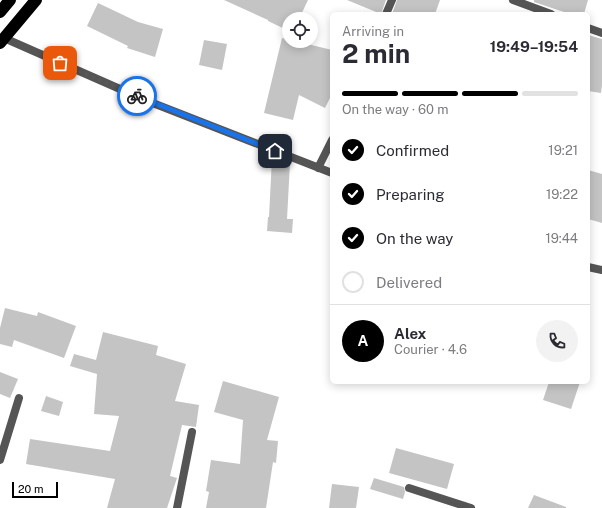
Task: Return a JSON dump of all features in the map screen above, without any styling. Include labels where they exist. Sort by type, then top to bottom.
[{"type":"highway","points":[[0,12],[10,0]]},
{"type":"highway","points":[[2,41],[36,0]]},
{"type":"street","points":[[387,12],[392,0]]},
{"type":"street","points":[[513,0],[546,12]]},
{"type":"street","points":[[590,29],[602,33]]},
{"type":"street","points":[[2,41],[145,100],[330,172]]},
{"type":"street","points":[[318,168],[330,144]]},
{"type":"street","points":[[590,267],[602,270]]},
{"type":"street","points":[[0,460],[19,398]]},
{"type":"street","points":[[176,508],[192,432]]},
{"type":"street","points":[[409,488],[471,508]]},
{"type":"building","points":[[224,0],[308,0],[302,12],[282,12],[282,28]]},
{"type":"building","points":[[347,0],[386,0],[382,12],[376,12]]},
{"type":"building","points":[[397,0],[440,0],[436,12],[393,12]]},
{"type":"building","points":[[534,0],[588,0],[585,12],[564,12],[534,2]]},
{"type":"building","points":[[98,3],[138,22],[163,29],[155,57],[127,48],[128,46],[87,26]]},
{"type":"building","points":[[590,36],[602,39],[601,93],[590,91]]},
{"type":"building","points":[[282,38],[282,48],[318,48],[318,47],[330,50],[330,98],[325,108],[299,95],[293,120],[264,113]]},
{"type":"building","points":[[204,40],[227,44],[222,70],[199,65]]},
{"type":"building","points":[[272,158],[281,159],[290,163],[287,219],[293,219],[292,233],[267,231]]},
{"type":"building","points":[[590,171],[602,174],[602,223],[590,220]]},
{"type":"building","points":[[5,308],[37,316],[38,312],[76,326],[64,358],[14,340],[12,347],[0,344],[0,328]]},
{"type":"building","points":[[103,332],[158,346],[156,355],[186,364],[175,401],[199,405],[196,427],[182,425],[170,476],[177,478],[167,508],[107,508],[115,479],[26,464],[30,439],[110,451],[119,416],[94,414],[97,374],[70,366],[74,354],[96,360]]},
{"type":"building","points":[[0,372],[18,379],[10,398],[0,394]]},
{"type":"building","points":[[223,381],[279,397],[267,440],[278,441],[276,463],[273,462],[266,508],[206,508],[209,492],[206,491],[211,460],[240,464],[243,420],[214,412]]},
{"type":"building","points":[[548,384],[579,384],[571,409],[543,400]]},
{"type":"building","points":[[46,396],[63,402],[59,416],[41,411]]},
{"type":"building","points":[[396,448],[454,464],[447,489],[389,473]]},
{"type":"building","points":[[374,478],[404,487],[405,492],[403,499],[370,489]]},
{"type":"building","points":[[332,484],[359,487],[356,508],[329,508]]},
{"type":"building","points":[[534,495],[566,507],[566,508],[528,508]]},
{"type":"way so far","points":[[60,63],[137,96]]},
{"type":"route","points":[[137,96],[275,151]]}]
